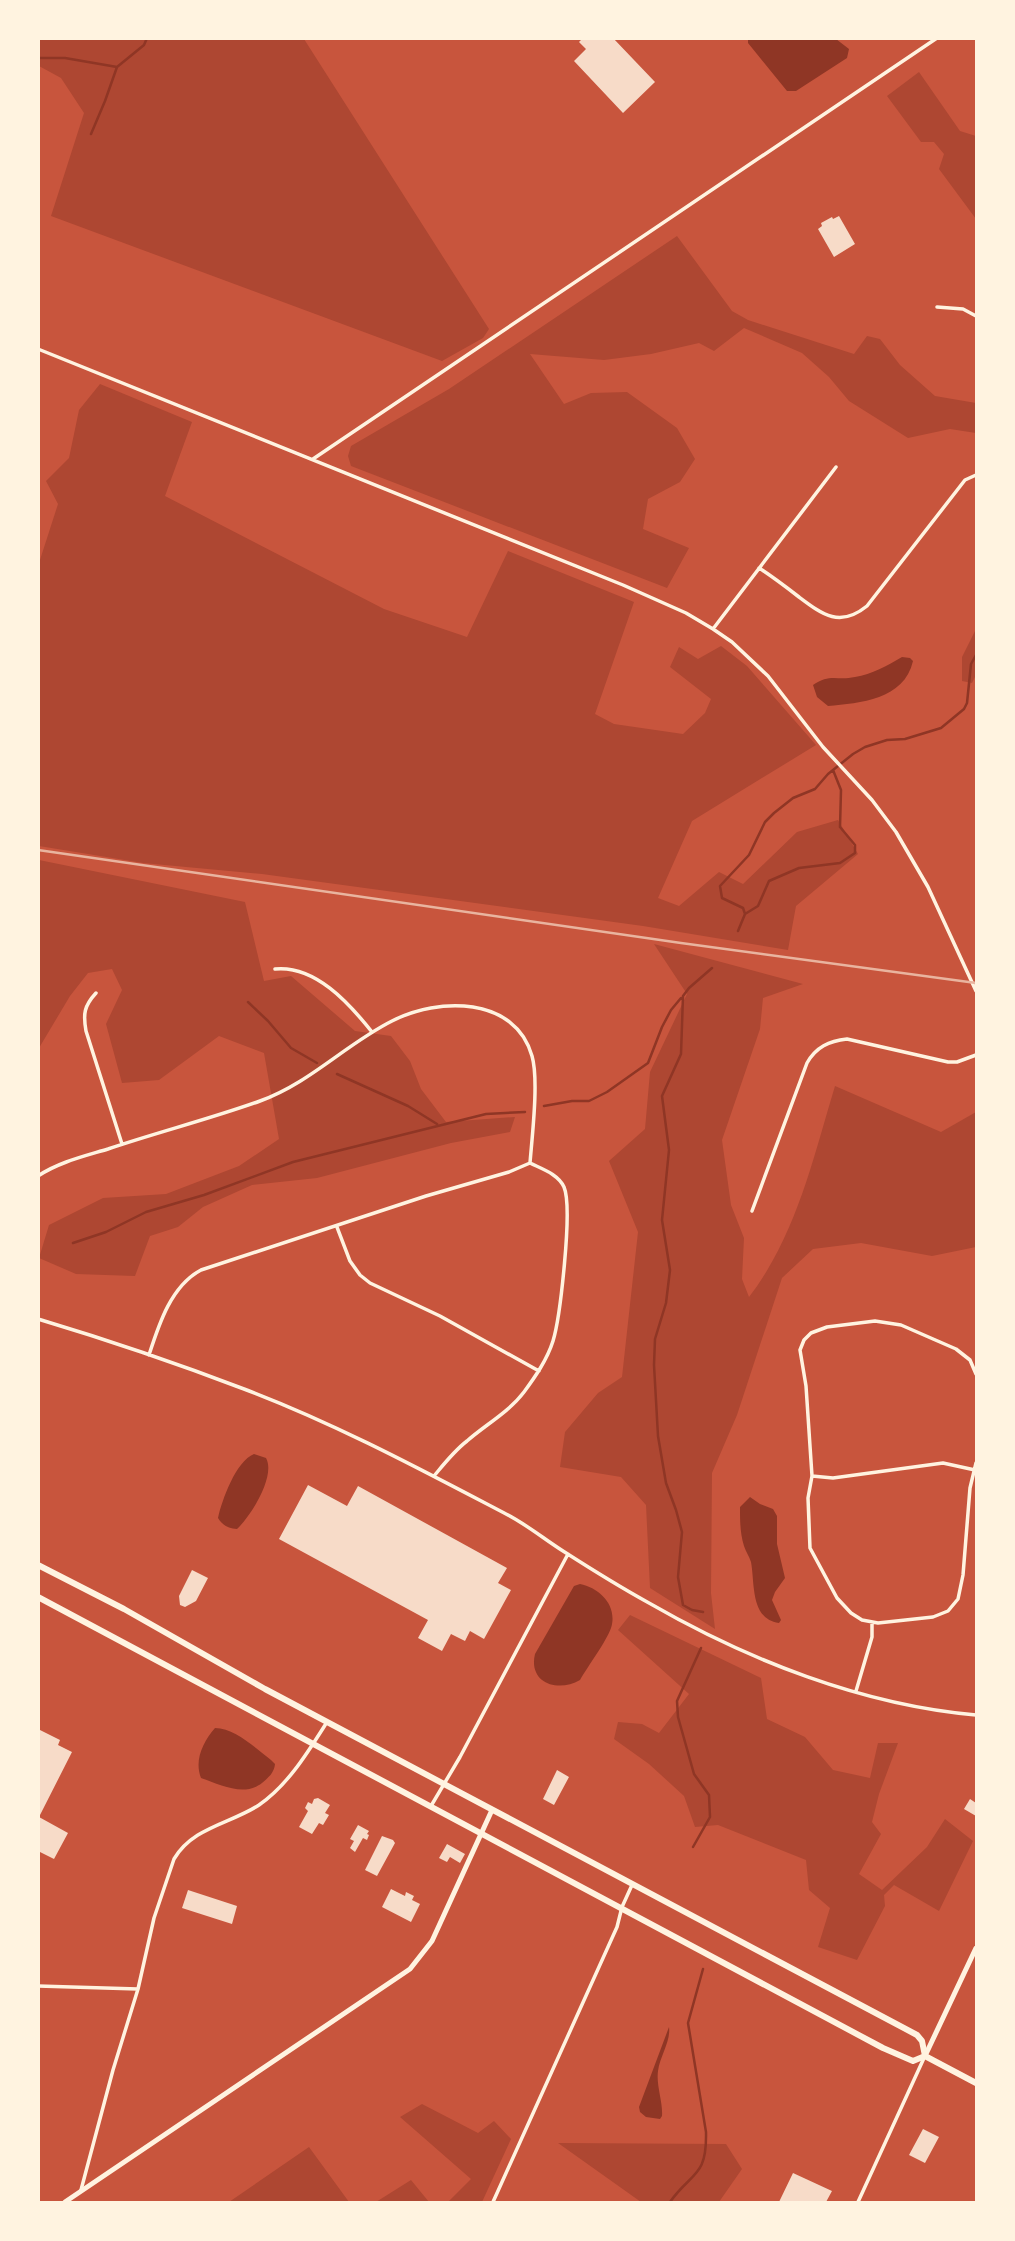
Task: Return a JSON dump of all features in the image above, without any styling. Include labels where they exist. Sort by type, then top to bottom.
[{"type":"main road","points":[[38,1565],[124,1609],[327,1722],[917,2035],[922,2041],[925,2056]]},
{"type":"main road","points":[[38,1597],[883,2048],[913,2061],[925,2056]]},
{"type":"main road","points":[[925,2056],[976,2083]]},
{"type":"street","points":[[313,459],[937,38]]},
{"type":"street","points":[[937,307],[963,309],[976,316]]},
{"type":"street","points":[[38,349],[623,585],[686,613],[732,642],[768,676],[835,760],[890,821],[944,920],[976,991]]},
{"type":"street","points":[[713,629],[836,467]]},
{"type":"street","points":[[760,568],[823,614],[841,618],[855,614],[867,606],[965,480],[976,475]]},
{"type":"street","points":[[275,969],[293,969],[320,982],[353,1010],[372,1032]]},
{"type":"street","points":[[96,993],[85,1008],[86,1031],[122,1144]]},
{"type":"street","points":[[38,1176],[76,1159],[277,1094],[312,1075],[372,1032],[409,1013],[442,1005],[484,1010],[511,1023],[527,1043],[534,1066],[530,1163]]},
{"type":"street","points":[[752,1211],[807,1063],[817,1049],[832,1041],[847,1039],[948,1062],[957,1062],[976,1055]]},
{"type":"street","points":[[149,1355],[171,1301],[182,1284],[192,1275],[212,1266],[530,1163],[551,1173],[561,1183],[568,1204],[555,1334],[538,1371],[518,1399],[465,1442],[434,1476]]},
{"type":"street","points":[[337,1226],[350,1261],[370,1283],[440,1316],[538,1371]]},
{"type":"street","points":[[38,1319],[245,1389],[364,1441],[510,1516],[650,1604],[724,1643],[816,1679],[856,1691],[926,1709],[976,1715]]},
{"type":"street","points":[[976,1374],[970,1360],[956,1349],[901,1325],[875,1321],[827,1326],[811,1333],[804,1340],[800,1350],[806,1386],[812,1476],[808,1499],[810,1548],[837,1598],[851,1613],[862,1620],[872,1622],[933,1617],[948,1611],[958,1599],[963,1575],[970,1489],[976,1463]]},
{"type":"street","points":[[812,1476],[833,1478],[943,1464],[975,1470]]},
{"type":"street","points":[[431,1806],[568,1554]]},
{"type":"street","points":[[856,1691],[872,1637],[872,1622]]},
{"type":"street","points":[[81,2192],[113,2070],[138,1989],[154,1918],[174,1859],[198,1833],[239,1816],[264,1801],[299,1765],[327,1722]]},
{"type":"street","points":[[65,2203],[410,1969],[432,1941],[492,1810]]},
{"type":"street","points":[[493,2203],[617,1927],[632,1885]]},
{"type":"street","points":[[858,2203],[976,1948]]},
{"type":"street","points":[[38,1986],[138,1989]]},
{"type":"shaded area","points":[[39,39],[304,39],[489,329],[483,338],[442,361],[51,216],[84,113],[61,78],[39,66]]},
{"type":"shaded area","points":[[748,39],[836,39],[849,49],[847,58],[796,91],[787,91],[748,43]]},
{"type":"shaded area","points":[[919,72],[960,131],[976,136],[976,219],[939,169],[944,154],[934,142],[921,142],[887,96]]},
{"type":"shaded area","points":[[677,236],[732,311],[748,320],[854,354],[867,336],[880,339],[900,365],[935,396],[976,403],[976,433],[950,429],[908,438],[849,401],[829,377],[802,353],[744,328],[714,351],[699,343],[651,354],[604,360],[530,354],[564,404],[591,393],[627,392],[677,428],[695,459],[680,482],[648,499],[643,529],[689,548],[667,588],[351,466],[348,456],[351,446],[449,389]]},
{"type":"shaded area","points":[[100,384],[192,422],[165,496],[384,609],[467,637],[508,551],[634,602],[595,714],[614,724],[683,734],[705,713],[711,699],[670,667],[679,647],[698,659],[721,646],[747,666],[816,745],[692,821],[658,898],[679,906],[719,872],[743,884],[797,832],[838,820],[858,854],[796,906],[788,950],[643,926],[262,874],[143,863],[39,846],[39,563],[58,504],[46,481],[69,458],[79,410]]},
{"type":"shaded area","points":[[976,629],[976,675],[972,683],[962,681],[962,657]]},
{"type":"shaded area","points":[[902,657],[913,661],[908,674],[891,692],[867,701],[828,706],[817,697],[813,685],[819,681],[867,674]]},
{"type":"shaded area","points":[[39,860],[245,902],[264,981],[291,976],[355,1031],[391,1036],[410,1061],[421,1089],[446,1122],[515,1117],[510,1132],[451,1143],[317,1178],[252,1185],[203,1207],[178,1227],[150,1236],[135,1276],[76,1274],[39,1258],[49,1225],[103,1198],[166,1194],[239,1166],[279,1139],[264,1053],[219,1036],[159,1080],[122,1083],[106,1024],[122,990],[112,969],[88,973],[70,996],[39,1048]]},
{"type":"shaded area","points":[[654,944],[803,984],[763,998],[760,1029],[722,1140],[731,1205],[744,1238],[742,1279],[749,1297],[779,1249],[791,1223],[811,1169],[835,1086],[941,1132],[976,1112],[976,1247],[932,1256],[861,1243],[813,1249],[782,1278],[737,1415],[712,1473],[711,1593],[715,1629],[650,1588],[646,1505],[621,1477],[560,1467],[565,1432],[598,1393],[622,1377],[638,1232],[609,1161],[645,1129],[650,1072],[687,994]]},
{"type":"shaded area","points":[[254,1454],[266,1458],[268,1475],[265,1485],[243,1523],[237,1529],[228,1527],[218,1518],[223,1501],[241,1464]]},
{"type":"shaded area","points":[[750,1497],[773,1509],[777,1516],[777,1544],[785,1578],[772,1600],[781,1620],[779,1623],[763,1615],[756,1599],[751,1562],[743,1541],[740,1522],[740,1507]]},
{"type":"shaded area","points":[[580,1584],[594,1589],[606,1599],[612,1612],[611,1628],[580,1680],[563,1686],[547,1683],[536,1672],[535,1654],[574,1586]]},
{"type":"shaded area","points":[[630,1615],[761,1678],[767,1719],[805,1737],[833,1770],[870,1778],[878,1743],[898,1743],[879,1794],[872,1822],[881,1834],[859,1874],[882,1890],[927,1847],[945,1819],[973,1841],[939,1911],[894,1885],[884,1895],[885,1906],[857,1960],[818,1947],[830,1908],[809,1890],[806,1860],[718,1825],[695,1827],[684,1796],[649,1764],[614,1739],[618,1722],[642,1724],[659,1733],[689,1694],[618,1630]]},
{"type":"shaded area","points":[[215,1728],[237,1735],[271,1760],[275,1764],[269,1777],[248,1789],[224,1786],[201,1778],[199,1758]]},
{"type":"shaded area","points":[[669,2027],[658,2071],[662,2116],[660,2119],[646,2117],[639,2107]]},
{"type":"shaded area","points":[[422,2104],[478,2133],[494,2121],[511,2139],[482,2202],[448,2202],[471,2179],[400,2117]]},
{"type":"shaded area","points":[[558,2143],[726,2144],[742,2169],[719,2202],[641,2202]]},
{"type":"shaded area","points":[[309,2147],[349,2202],[229,2202]]},
{"type":"shaded area","points":[[411,2180],[429,2202],[376,2202]]},
{"type":"building","points":[[583,38],[613,38],[655,82],[623,113],[574,61],[586,49],[579,42]]},
{"type":"building","points":[[839,216],[855,244],[834,257],[818,229],[822,226],[821,223]]},
{"type":"building","points":[[308,1485],[347,1506],[358,1486],[507,1568],[498,1583],[511,1590],[484,1639],[470,1631],[465,1641],[451,1634],[442,1651],[418,1638],[428,1620],[279,1539]]},
{"type":"building","points":[[192,1570],[208,1578],[196,1601],[185,1607],[180,1605],[179,1596]]},
{"type":"building","points":[[38,1729],[60,1740],[58,1745],[72,1752],[39,1817],[68,1833],[54,1859],[38,1851]]},
{"type":"building","points":[[557,1770],[569,1777],[554,1805],[543,1799]]},
{"type":"building","points":[[318,1798],[330,1805],[325,1813],[329,1815],[323,1825],[319,1823],[312,1834],[299,1827],[308,1811],[305,1808],[308,1802],[312,1804],[314,1799]]},
{"type":"building","points":[[970,1799],[976,1803],[976,1816],[964,1809]]},
{"type":"building","points":[[358,1825],[369,1831],[369,1835],[367,1840],[363,1838],[355,1852],[350,1848],[354,1841],[350,1839]]},
{"type":"building","points":[[382,1836],[395,1843],[377,1876],[365,1870]]},
{"type":"building","points":[[447,1844],[465,1854],[460,1863],[450,1857],[447,1862],[439,1858]]},
{"type":"building","points":[[391,1889],[405,1896],[406,1892],[414,1896],[412,1900],[420,1904],[411,1922],[382,1907]]},
{"type":"building","points":[[188,1890],[237,1906],[232,1924],[182,1908]]},
{"type":"building","points":[[923,2129],[939,2137],[925,2163],[909,2155]]},
{"type":"building","points":[[793,2173],[832,2191],[826,2202],[779,2202]]},
{"type":"waterway","points":[[91,134],[117,67],[144,45],[147,38]]},
{"type":"waterway","points":[[38,58],[65,58],[117,67]]},
{"type":"waterway","points":[[738,931],[745,914],[743,908],[722,898],[720,886],[749,855],[765,822],[793,798],[815,789],[828,774],[865,747],[941,728],[964,709],[967,703],[971,664],[976,655]]},
{"type":"waterway","points":[[745,914],[758,906],[769,881],[799,868],[840,863],[855,853],[855,845],[840,827],[841,790],[833,770]]},
{"type":"waterway","points":[[703,1612],[683,1605],[678,1577],[682,1532],[666,1483],[658,1436],[654,1365],[655,1339],[666,1303],[670,1270],[662,1220],[669,1150],[662,1096],[681,1054],[683,996],[712,968]]},
{"type":"waterway","points":[[544,1106],[589,1101],[607,1092],[648,1063],[662,1027],[681,998]]},
{"type":"waterway","points":[[248,1002],[291,1048],[317,1063]]},
{"type":"waterway","points":[[337,1074],[408,1106],[437,1124]]},
{"type":"waterway","points":[[73,1243],[106,1232],[146,1212],[204,1195],[293,1162],[486,1114],[525,1112]]},
{"type":"waterway","points":[[693,1847],[710,1817],[709,1795],[694,1774],[678,1717],[677,1701],[701,1648]]},
{"type":"waterway","points":[[670,2202],[697,2173],[706,2147],[706,2132],[688,2023],[703,1969]]},
{"type":"railway","points":[[38,850],[976,983]]}]
